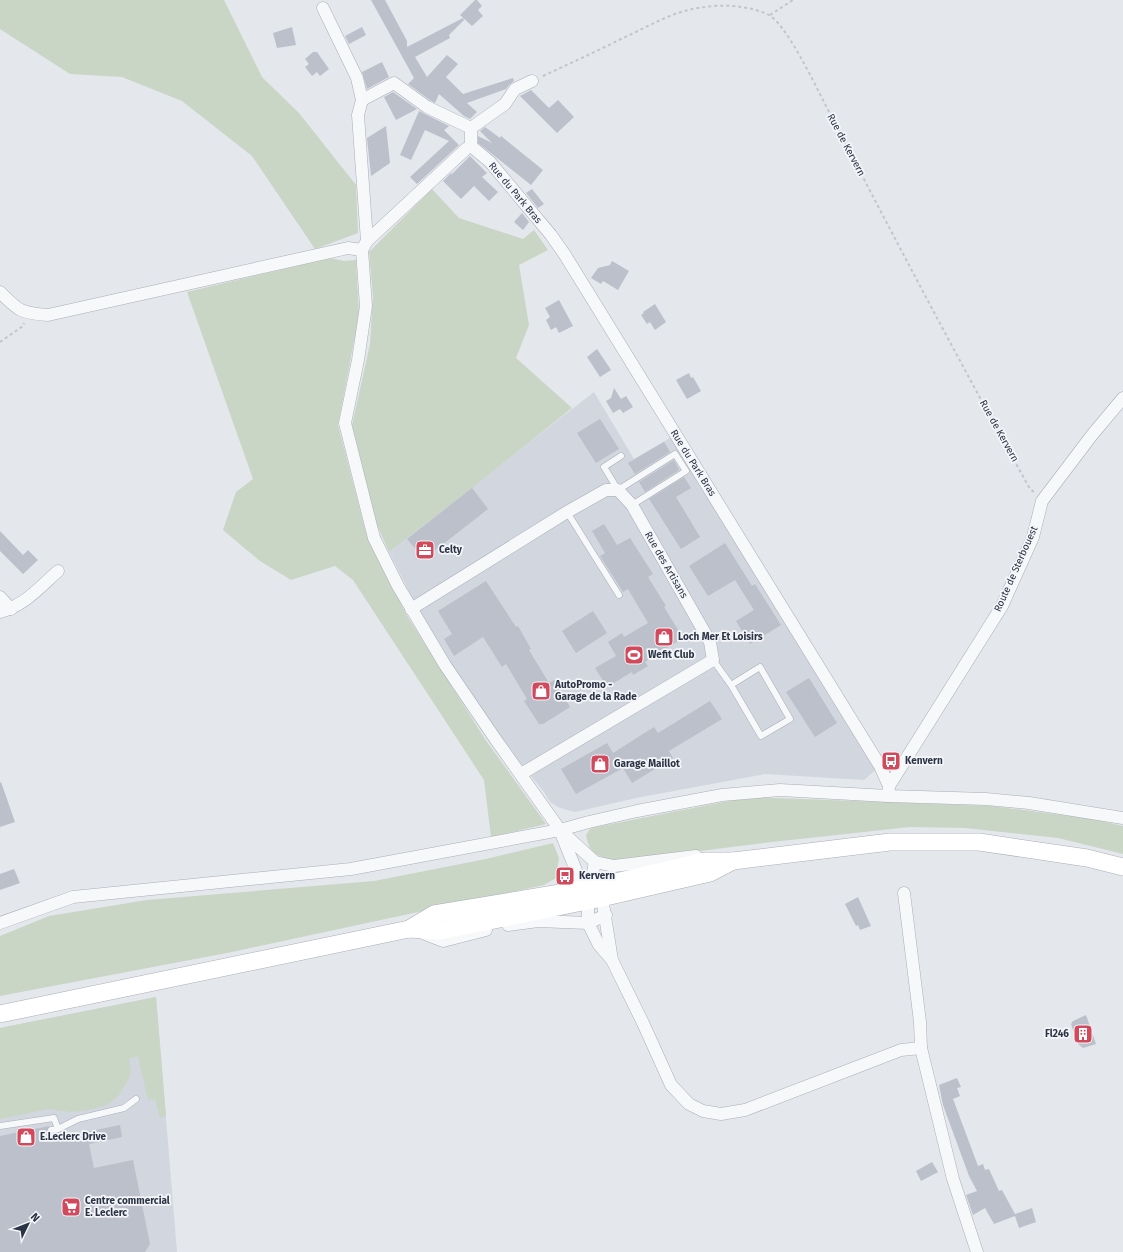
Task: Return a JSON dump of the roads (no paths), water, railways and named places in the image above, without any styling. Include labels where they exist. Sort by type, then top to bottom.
[{"type":"main road","points":[[0,1014],[408,929],[440,931],[591,895],[710,873],[733,861],[890,842],[979,842],[1087,858],[1123,868]]},
{"type":"street","points":[[323,8],[357,78],[362,100],[358,115],[366,306],[358,360],[344,424],[374,538],[411,609],[445,665],[496,740],[560,830],[595,862],[614,866],[713,854],[733,861]]},
{"type":"street","points":[[471,128],[505,104],[515,89],[532,81]]},
{"type":"street","points":[[362,100],[394,83],[427,107],[471,128]]},
{"type":"street","points":[[0,292],[17,308],[28,314],[48,315],[348,248],[364,246],[461,153],[471,146],[471,128]]},
{"type":"street","name":"Rue du Park Bras","points":[[471,146],[490,162],[565,255],[880,766],[889,791]]},
{"type":"street","name":"Route de Sterbouest","points":[[889,791],[1002,606],[1033,537],[1042,501],[1092,435],[1123,398]]},
{"type":"street","points":[[411,609],[567,512],[606,490],[618,490]]},
{"type":"street","name":"Rue des Artisans","points":[[618,490],[632,505],[710,642],[713,660]]},
{"type":"street","points":[[0,597],[5,611],[24,601],[58,571]]},
{"type":"street","points":[[521,774],[713,660]]},
{"type":"street","points":[[0,923],[73,897],[351,869],[560,830],[637,811],[722,795],[780,790],[889,791],[1029,803],[1123,818]]},
{"type":"street","points":[[560,830],[581,883],[591,895],[603,904],[606,915],[612,960]]},
{"type":"street","points":[[595,862],[588,923],[599,945],[612,960],[643,1022],[671,1085],[689,1104],[703,1111],[721,1114],[745,1110],[901,1050],[921,1048]]},
{"type":"street","points":[[904,893],[920,1022],[921,1048],[952,1179],[978,1252]]},
{"type":"street","points":[[408,929],[443,940],[502,926],[538,921],[588,923],[606,915]]},
{"type":"lane","points":[[621,456],[604,466],[618,490],[675,454],[686,471],[632,505]]},
{"type":"lane","points":[[567,512],[619,595]]},
{"type":"lane","points":[[713,660],[761,736],[790,719],[760,667],[730,685]]},
{"type":"lane","points":[[0,1126],[54,1118],[54,1130],[78,1119],[124,1108],[136,1099]]},
{"type":"place","name":"Celty","points":[[425,550]]},
{"type":"place","name":"Loch Mer Et Loisirs","points":[[664,637]]},
{"type":"place","name":"Wefit Club","points":[[634,655]]},
{"type":"place","name":"AutoPromo - Garage de la Rade","points":[[541,691]]},
{"type":"place","name":"Kenvern","points":[[891,761]]},
{"type":"place","name":"Garage Maillot","points":[[600,764]]},
{"type":"place","name":"Kervern","points":[[565,876]]},
{"type":"place","name":"Fl246","points":[[1083,1034]]},
{"type":"place","name":"E.Leclerc Drive","points":[[26,1137]]},
{"type":"place","name":"Centre commercial E. Leclerc","points":[[71,1207]]}]
